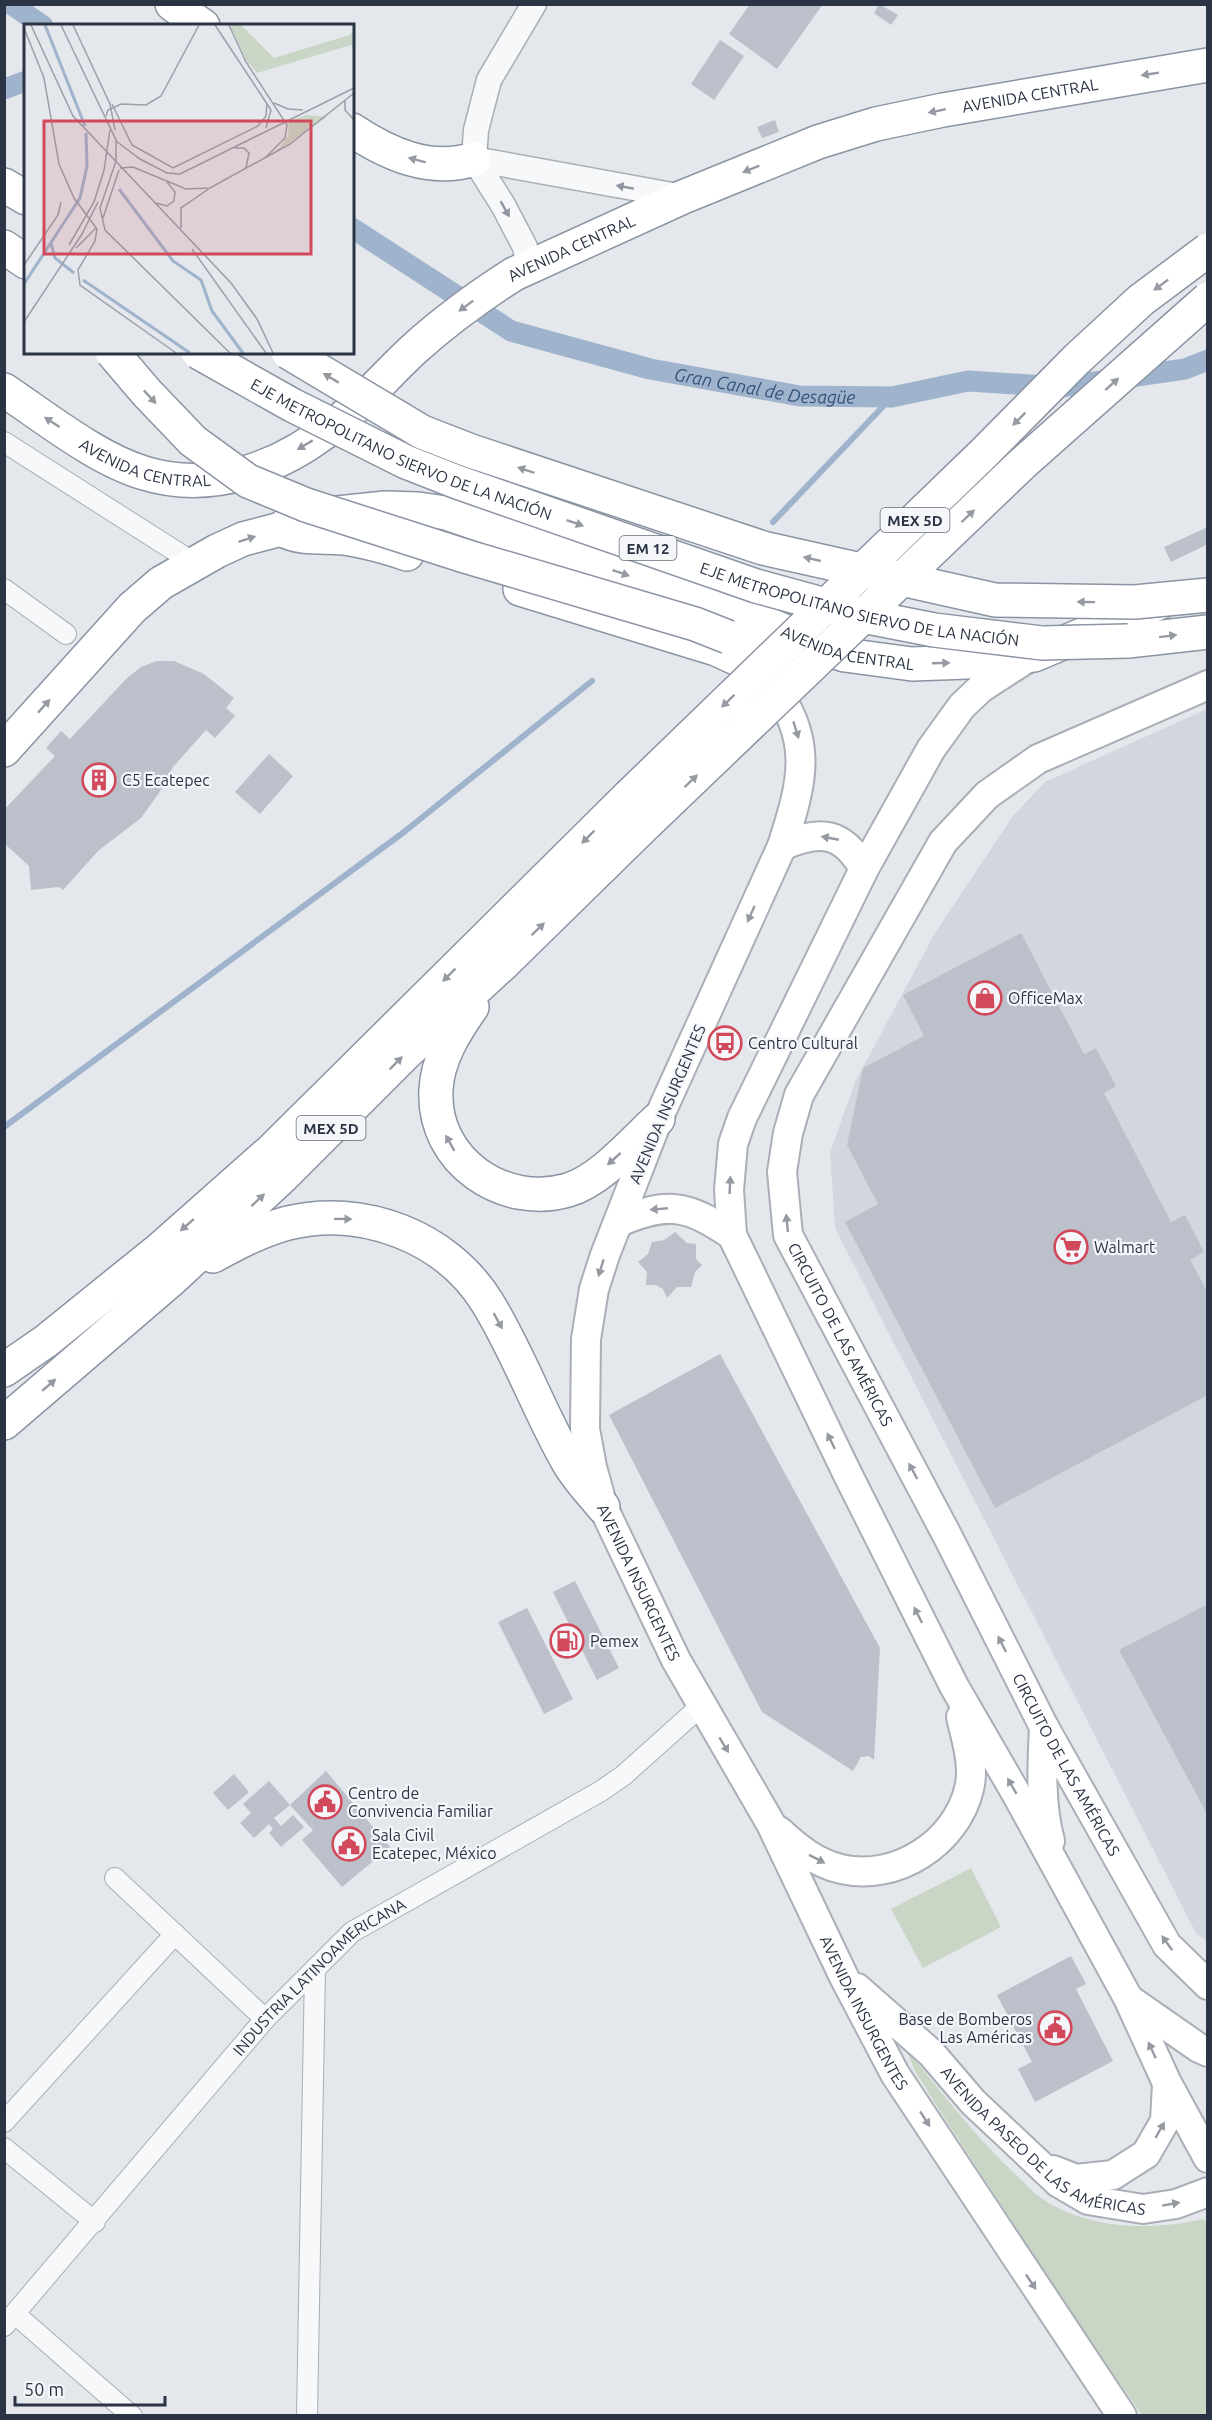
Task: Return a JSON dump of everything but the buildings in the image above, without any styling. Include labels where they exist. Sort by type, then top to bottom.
[{"type":"highway","points":[[172,4],[200,24]]},
{"type":"highway","name":"AVENIDA CENTRAL","points":[[4,390],[108,458],[144,473],[182,480],[229,478],[263,468],[310,443],[335,425],[411,352],[474,300],[521,271],[683,197],[818,142],[876,124],[955,108],[1208,65]]},
{"type":"highway","points":[[354,130],[393,153],[421,162],[444,164],[474,159]]},
{"type":"highway","points":[[4,185],[24,197]]},
{"type":"highway","points":[[4,228],[24,241]]},
{"type":"highway","points":[[4,247],[24,261]]},
{"type":"highway","name":"MEX 5D","points":[[4,1423],[172,1279],[282,1177],[406,1053],[505,962],[639,809],[984,453],[1077,359],[1141,300],[1208,250]]},
{"type":"highway","name":"MEX 5D","points":[[4,1371],[46,1341],[160,1249],[272,1150],[639,809],[1208,299]]},
{"type":"highway","points":[[114,354],[193,441],[248,481],[306,505],[468,557],[695,624],[743,642],[802,640]]},
{"type":"highway","name":"EJE METROPOLITANO SIERVO DE LA NACIÓN","points":[[202,354],[292,405],[406,462],[457,482],[756,586],[820,604],[873,618],[934,630],[1042,643],[1128,641],[1208,632]]},
{"type":"highway","name":"EJE METROPOLITANO SIERVO DE LA NACIÓN","points":[[291,354],[422,432],[471,451],[763,548],[995,600],[1135,602],[1208,595]]},
{"type":"highway","name":"AVENIDA CENTRAL","points":[[4,750],[132,608],[161,583],[194,563],[243,539],[281,529],[292,520],[376,509],[418,509],[446,513],[766,623],[802,640],[845,655],[912,664],[995,661],[1034,655],[1208,582]]},
{"type":"highway","name":"AVENIDA CENTRAL","points":[[281,529],[294,536],[369,542],[716,649],[742,661],[768,679]]},
{"type":"highway","points":[[743,642],[768,679]]},
{"type":"highway","points":[[505,962],[457,1029],[439,1071],[436,1091],[438,1113],[444,1132],[456,1154],[471,1170],[488,1182],[509,1191],[547,1195],[570,1190],[588,1181],[658,1119]]},
{"type":"highway","points":[[172,1279],[248,1238],[288,1223],[351,1219],[385,1225],[423,1240],[458,1266],[486,1300],[568,1462],[603,1507]]},
{"type":"main road","points":[[1034,655],[981,687],[962,706],[931,749],[864,869],[742,1118],[733,1144],[729,1190],[732,1235],[847,1473],[954,1686],[1128,1998],[1167,2083],[1208,2158]]},
{"type":"main road","name":"AVENIDA INSURGENTES","points":[[768,679],[785,701],[801,750],[801,775],[795,808],[782,846],[658,1119],[605,1255],[594,1289],[586,1339],[585,1429],[603,1507],[676,1660],[771,1824],[844,1977],[895,2074],[1122,2415]]},
{"type":"main road","name":"CIRCUITO DE LAS AMÉRICAS","points":[[1208,685],[1038,759],[987,795],[943,842],[799,1095],[788,1133],[782,1172],[788,1235],[943,1527],[1044,1727],[1167,1945],[1208,1985]]},
{"type":"main road","points":[[782,846],[798,839],[830,837],[842,841],[854,851],[864,869]]},
{"type":"main road","points":[[619,1222],[646,1210],[679,1208],[705,1217],[732,1235]]},
{"type":"main road","points":[[771,1824],[796,1848],[819,1861],[841,1869],[866,1872],[890,1868],[932,1847],[949,1831],[962,1812],[970,1787],[970,1752],[954,1686]]},
{"type":"main road","points":[[1044,1727],[1042,1763],[1044,1820],[1060,1874]]},
{"type":"main road","name":"AVENIDA PASEO DE LAS AMÉRICAS","points":[[844,1977],[931,2054],[973,2102],[1059,2183],[1088,2200],[1143,2209],[1176,2204],[1208,2192]]},
{"type":"main road","points":[[1128,1998],[1208,2052]]},
{"type":"main road","points":[[1040,2165],[1076,2179],[1113,2175],[1146,2154],[1165,2121],[1167,2083]]},
{"type":"street","points":[[521,271],[525,247],[503,205],[474,159],[476,130],[489,80],[534,4]]},
{"type":"street","points":[[474,159],[683,197]]},
{"type":"street","points":[[4,442],[194,563]]},
{"type":"street","points":[[4,589],[66,634]]},
{"type":"street","name":"INDUSTRIA LATINOAMERICANA","points":[[10,2320],[264,2019],[352,1932],[612,1784],[701,1706]]},
{"type":"street","points":[[115,1878],[264,2019]]},
{"type":"street","points":[[4,2122],[175,1934]]},
{"type":"street","points":[[308,2415],[315,1969]]},
{"type":"street","points":[[4,2148],[95,2222]]},
{"type":"street","points":[[10,2320],[132,2415]]},
{"type":"shaded area","points":[[1207,709],[1207,1942],[1196,1933],[835,1228],[830,1153],[855,1082],[935,933],[1013,816],[1045,782]]},
{"type":"green space","points":[[971,1868],[1001,1927],[923,1968],[891,1909]]},
{"type":"green space","points":[[906,2049],[987,2146],[1038,2196],[1059,2209],[1099,2222],[1120,2225],[1162,2225],[1204,2219],[1208,2224],[1207,2415],[1142,2415],[1091,2343],[938,2108],[915,2071]]},
{"type":"waterway","name":"Gran Canal de Desagüe","points":[[11,4],[40,24]]},
{"type":"waterway","points":[[4,89],[24,82]]},
{"type":"waterway","name":"Gran Canal de Desagüe","points":[[354,229],[511,331],[650,369],[800,396],[892,397],[968,381],[1060,387],[1185,369],[1208,360]]},
{"type":"waterway","points":[[773,522],[892,397]]},
{"type":"waterway","points":[[4,1127],[404,832],[592,681]]},
{"type":"place","name":"C5 Ecatepec","points":[[99,780]]},
{"type":"place","name":"OfficeMax","points":[[985,998]]},
{"type":"place","name":"Centro Cultural","points":[[725,1043]]},
{"type":"place","name":"Walmart","points":[[1071,1247]]},
{"type":"place","name":"Pemex","points":[[567,1641]]},
{"type":"place","name":"Centro de Convivencia Familiar","points":[[325,1802]]},
{"type":"place","name":"Sala Civil Ecatepec, México","points":[[349,1844]]},
{"type":"place","name":"Base de Bomberos Las Américas","points":[[1055,2028]]}]
